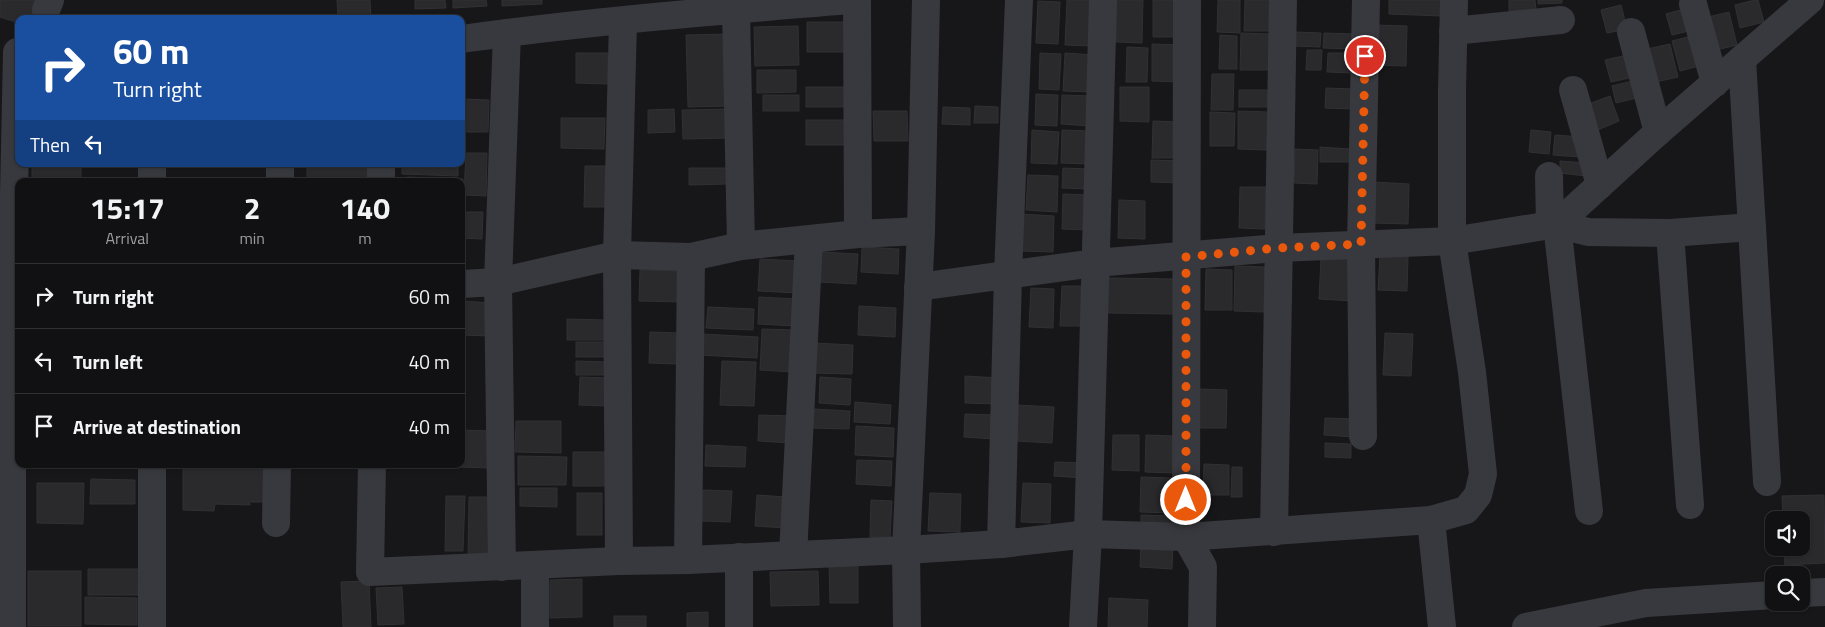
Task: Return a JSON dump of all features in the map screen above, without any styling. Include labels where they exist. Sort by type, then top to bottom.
[{"type":"street","points":[[465,38],[623,21],[849,0]]},
{"type":"street","points":[[857,0],[858,234]]},
{"type":"street","points":[[907,627],[906,550],[921,231],[926,0]]},
{"type":"street","points":[[1001,544],[1008,275],[1019,0]]},
{"type":"street","points":[[1083,627],[1088,534],[1103,0]]},
{"type":"street","points":[[1187,0],[1186,537],[1203,567],[1202,627]]},
{"type":"street","points":[[1274,532],[1283,0]]},
{"type":"street","points":[[1363,436],[1361,244],[1366,0]]},
{"type":"street","points":[[372,468],[370,572],[906,550],[1001,544],[1088,534],[1186,537],[1431,520],[1466,510],[1478,495],[1483,474],[1472,372],[1452,241],[1454,0]]},
{"type":"street","points":[[1553,224],[1810,0]]},
{"type":"street","points":[[1693,4],[1715,83]]},
{"type":"street","points":[[736,10],[741,246]]},
{"type":"street","points":[[1453,30],[1561,20]]},
{"type":"street","points":[[619,561],[617,255],[623,21]]},
{"type":"street","points":[[1631,32],[1658,132]]},
{"type":"street","points":[[502,567],[498,282],[507,33]]},
{"type":"street","points":[[1742,59],[1767,482]]},
{"type":"street","points":[[1573,90],[1600,185]]},
{"type":"street","points":[[12,627],[10,290],[15,120]]},
{"type":"street","points":[[1549,176],[1553,224],[1589,511]]},
{"type":"street","points":[[918,287],[1095,263],[1278,248],[1452,241],[1553,224],[1588,232],[1670,233],[1752,227]]},
{"type":"street","points":[[465,284],[498,282],[617,255],[691,257],[741,246],[858,234],[921,231]]},
{"type":"street","points":[[1670,233],[1690,505]]},
{"type":"street","points":[[794,555],[809,240]]},
{"type":"street","points":[[688,560],[691,257]]},
{"type":"street","points":[[152,468],[152,627]]},
{"type":"street","points":[[276,523],[277,468]]},
{"type":"street","points":[[1431,520],[1442,627]]},
{"type":"street","points":[[739,558],[739,627]]},
{"type":"street","points":[[535,565],[535,627]]},
{"type":"street","points":[[1810,593],[1825,592]]},
{"type":"street","points":[[1526,627],[1646,603],[1765,596]]},
{"type":"building","points":[[0,0],[37,0],[32,15],[15,15],[15,22],[0,17]]},
{"type":"building","points":[[337,0],[370,0],[371,15],[338,15]]},
{"type":"building","points":[[415,0],[445,0],[446,8],[415,9]]},
{"type":"building","points":[[453,0],[486,0],[487,6],[453,8]]},
{"type":"building","points":[[502,0],[542,0],[542,4],[502,6]]},
{"type":"building","points":[[1067,0],[1093,0],[1091,46],[1065,45]]},
{"type":"building","points":[[1116,0],[1143,0],[1142,43],[1116,42]]},
{"type":"building","points":[[1153,0],[1180,0],[1179,37],[1153,37]]},
{"type":"building","points":[[1218,0],[1240,0],[1240,33],[1217,32]]},
{"type":"building","points":[[1245,0],[1273,0],[1272,31],[1244,31]]},
{"type":"building","points":[[1389,0],[1443,0],[1442,16],[1389,14]]},
{"type":"building","points":[[1509,0],[1535,0],[1536,10],[1509,12]]},
{"type":"building","points":[[1538,0],[1562,0],[1562,3],[1538,4]]},
{"type":"building","points":[[1758,0],[1764,22],[1740,28],[1735,5]]},
{"type":"building","points":[[1038,1],[1060,2],[1058,44],[1036,43]]},
{"type":"building","points":[[1621,5],[1627,29],[1607,33],[1601,10]]},
{"type":"building","points":[[1691,7],[1697,29],[1672,35],[1666,14]]},
{"type":"building","points":[[1729,12],[1737,45],[1708,52],[1700,19]]},
{"type":"building","points":[[807,22],[847,22],[848,52],[807,52]]},
{"type":"building","points":[[1375,25],[1407,26],[1406,66],[1373,65]]},
{"type":"building","points":[[798,26],[799,65],[755,66],[754,27]]},
{"type":"building","points":[[1294,32],[1321,33],[1320,47],[1294,46]]},
{"type":"building","points":[[1241,33],[1269,34],[1269,70],[1240,70]]},
{"type":"building","points":[[1324,33],[1356,34],[1355,49],[1323,48]]},
{"type":"building","points":[[728,34],[729,106],[688,107],[686,35]]},
{"type":"building","points":[[1220,35],[1237,36],[1237,69],[1219,69]]},
{"type":"building","points":[[1696,35],[1703,65],[1680,71],[1672,41]]},
{"type":"building","points":[[1152,44],[1182,45],[1181,82],[1152,81]]},
{"type":"building","points":[[1670,44],[1678,77],[1651,83],[1643,50]]},
{"type":"building","points":[[1127,47],[1148,48],[1147,82],[1126,82]]},
{"type":"building","points":[[1307,50],[1322,50],[1321,70],[1306,70]]},
{"type":"building","points":[[576,53],[608,53],[608,84],[576,83]]},
{"type":"building","points":[[1040,53],[1061,54],[1059,90],[1039,89]]},
{"type":"building","points":[[1065,53],[1094,55],[1093,92],[1063,91]]},
{"type":"building","points":[[1328,53],[1353,53],[1352,73],[1327,72]]},
{"type":"building","points":[[1632,54],[1638,76],[1611,82],[1605,60]]},
{"type":"building","points":[[757,70],[796,70],[796,92],[757,93]]},
{"type":"building","points":[[1212,74],[1234,74],[1233,110],[1211,110]]},
{"type":"building","points":[[1641,79],[1645,96],[1616,103],[1612,86]]},
{"type":"building","points":[[806,87],[848,87],[848,107],[806,107]]},
{"type":"building","points":[[1120,87],[1149,87],[1149,122],[1120,121]]},
{"type":"building","points":[[1326,88],[1354,89],[1353,109],[1325,108]]},
{"type":"building","points":[[1239,90],[1268,90],[1268,107],[1239,107]]},
{"type":"building","points":[[1036,94],[1058,95],[1057,126],[1035,125]]},
{"type":"building","points":[[763,95],[799,95],[799,111],[763,111]]},
{"type":"building","points":[[1062,95],[1092,96],[1091,126],[1061,124]]},
{"type":"building","points":[[1610,96],[1619,121],[1593,132],[1583,106]]},
{"type":"building","points":[[465,99],[489,100],[488,132],[465,132]]},
{"type":"building","points":[[975,106],[998,107],[998,123],[974,123]]},
{"type":"building","points":[[943,107],[970,108],[970,125],[942,124]]},
{"type":"building","points":[[674,109],[675,132],[648,133],[648,110]]},
{"type":"building","points":[[730,109],[730,138],[683,139],[682,110]]},
{"type":"building","points":[[873,111],[907,111],[908,141],[874,141]]},
{"type":"building","points":[[1238,111],[1268,112],[1267,150],[1238,149]]},
{"type":"building","points":[[1210,112],[1235,113],[1234,146],[1210,146]]},
{"type":"building","points":[[561,118],[605,118],[604,149],[561,148]]},
{"type":"building","points":[[806,120],[848,120],[848,145],[806,145]]},
{"type":"building","points":[[1153,121],[1179,122],[1178,158],[1152,158]]},
{"type":"building","points":[[1032,130],[1059,132],[1057,164],[1031,163]]},
{"type":"building","points":[[1062,130],[1089,131],[1088,164],[1061,163]]},
{"type":"building","points":[[1531,130],[1551,132],[1549,154],[1529,152]]},
{"type":"building","points":[[1555,135],[1582,137],[1580,157],[1553,155]]},
{"type":"building","points":[[1320,147],[1350,149],[1350,162],[1320,162]]},
{"type":"building","points":[[1295,149],[1318,150],[1317,184],[1294,183]]},
{"type":"building","points":[[466,153],[487,153],[486,196],[465,195]]},
{"type":"building","points":[[1151,160],[1180,161],[1180,183],[1151,182]]},
{"type":"building","points":[[1560,161],[1588,163],[1586,176],[1560,173]]},
{"type":"building","points":[[585,166],[606,166],[605,207],[584,207]]},
{"type":"building","points":[[32,167],[81,167],[81,178],[32,178]]},
{"type":"building","points":[[307,167],[369,167],[369,178],[307,178]]},
{"type":"building","points":[[402,167],[458,167],[458,176],[402,174]]},
{"type":"building","points":[[689,168],[727,168],[727,184],[689,185]]},
{"type":"building","points":[[1063,168],[1090,169],[1089,189],[1062,188]]},
{"type":"building","points":[[1028,175],[1058,176],[1057,212],[1026,210]]},
{"type":"building","points":[[1374,182],[1409,184],[1408,224],[1373,223]]},
{"type":"building","points":[[1240,187],[1266,187],[1265,229],[1239,228]]},
{"type":"building","points":[[1063,194],[1090,195],[1089,230],[1062,229]]},
{"type":"building","points":[[1119,200],[1145,201],[1145,239],[1118,238]]},
{"type":"building","points":[[465,212],[483,212],[482,239],[465,238]]},
{"type":"building","points":[[1021,214],[1054,216],[1053,252],[1020,251]]},
{"type":"building","points":[[862,247],[899,249],[898,274],[861,272]]},
{"type":"building","points":[[822,252],[858,254],[856,284],[820,282]]},
{"type":"building","points":[[1380,255],[1408,256],[1407,291],[1378,290]]},
{"type":"building","points":[[1321,258],[1355,259],[1353,301],[1319,299]]},
{"type":"building","points":[[760,259],[799,261],[798,293],[758,291]]},
{"type":"building","points":[[1235,266],[1265,267],[1264,312],[1234,311]]},
{"type":"building","points":[[1206,269],[1232,270],[1232,310],[1205,310]]},
{"type":"building","points":[[640,270],[682,271],[681,302],[639,301]]},
{"type":"building","points":[[1108,278],[1175,279],[1174,314],[1107,313]]},
{"type":"building","points":[[1062,286],[1089,286],[1087,326],[1060,326]]},
{"type":"building","points":[[1031,288],[1054,289],[1053,328],[1029,327]]},
{"type":"building","points":[[759,297],[796,299],[795,326],[758,324]]},
{"type":"building","points":[[465,301],[491,303],[490,336],[465,335]]},
{"type":"building","points":[[859,306],[896,308],[895,337],[858,335]]},
{"type":"building","points":[[708,307],[754,309],[753,330],[706,328]]},
{"type":"building","points":[[567,319],[605,320],[605,340],[567,340]]},
{"type":"building","points":[[762,329],[795,330],[793,372],[760,370]]},
{"type":"building","points":[[650,332],[679,333],[678,364],[649,363]]},
{"type":"building","points":[[1385,333],[1413,334],[1411,376],[1383,375]]},
{"type":"building","points":[[702,334],[758,337],[757,358],[700,355]]},
{"type":"building","points":[[576,342],[605,342],[605,357],[576,357]]},
{"type":"building","points":[[814,343],[853,345],[852,374],[812,373]]},
{"type":"building","points":[[576,361],[607,362],[607,375],[576,375]]},
{"type":"building","points":[[722,361],[756,362],[754,406],[720,405]]},
{"type":"building","points":[[965,376],[999,378],[998,404],[965,403]]},
{"type":"building","points":[[580,377],[607,378],[607,406],[579,405]]},
{"type":"building","points":[[820,377],[851,379],[850,405],[819,403]]},
{"type":"building","points":[[1198,389],[1227,390],[1226,428],[1197,428]]},
{"type":"building","points":[[855,402],[891,405],[890,424],[854,422]]},
{"type":"building","points":[[1017,405],[1054,407],[1052,443],[1015,441]]},
{"type":"building","points":[[813,409],[850,411],[849,429],[812,428]]},
{"type":"building","points":[[965,414],[997,415],[996,439],[964,437]]},
{"type":"building","points":[[759,415],[793,416],[792,443],[758,441]]},
{"type":"building","points":[[1325,418],[1354,419],[1354,437],[1324,435]]},
{"type":"building","points":[[516,421],[561,421],[561,453],[515,452]]},
{"type":"building","points":[[856,426],[894,428],[893,457],[855,455]]},
{"type":"building","points":[[465,430],[491,431],[490,468],[465,467]]},
{"type":"building","points":[[1113,435],[1139,435],[1139,471],[1112,470]]},
{"type":"building","points":[[1146,435],[1174,436],[1174,473],[1145,472]]},
{"type":"building","points":[[1325,443],[1351,444],[1351,458],[1325,457]]},
{"type":"building","points":[[706,445],[746,447],[745,467],[705,466]]},
{"type":"building","points":[[573,452],[608,452],[607,486],[573,486]]},
{"type":"building","points":[[518,456],[567,457],[566,485],[518,485]]},
{"type":"building","points":[[857,460],[892,461],[891,486],[856,484]]},
{"type":"building","points":[[1055,462],[1084,463],[1083,478],[1054,476]]},
{"type":"building","points":[[1204,464],[1229,465],[1229,495],[1203,495]]},
{"type":"building","points":[[1232,467],[1242,467],[1242,497],[1231,497]]},
{"type":"building","points":[[183,468],[269,468],[269,502],[249,502],[250,505],[215,504],[214,511],[183,510]]},
{"type":"building","points":[[1141,477],[1172,478],[1171,513],[1140,512]]},
{"type":"building","points":[[91,479],[135,480],[135,504],[90,504]]},
{"type":"building","points":[[37,483],[84,483],[83,524],[37,523]]},
{"type":"building","points":[[1023,483],[1051,484],[1050,523],[1021,522]]},
{"type":"building","points":[[520,488],[557,488],[557,507],[520,506]]},
{"type":"building","points":[[703,490],[732,491],[730,522],[701,521]]},
{"type":"building","points":[[577,493],[602,493],[602,535],[577,535]]},
{"type":"building","points":[[930,493],[961,494],[960,532],[928,531]]},
{"type":"building","points":[[757,495],[786,497],[785,528],[755,526]]},
{"type":"building","points":[[1824,495],[1825,563],[1785,565],[1784,556],[1810,556],[1810,511],[1783,511],[1782,496]]},
{"type":"building","points":[[446,496],[465,496],[463,551],[445,551]]},
{"type":"building","points":[[469,497],[493,497],[491,557],[468,557]]},
{"type":"building","points":[[871,500],[892,501],[890,538],[870,537]]},
{"type":"building","points":[[1141,515],[1173,516],[1173,533],[1141,533]]},
{"type":"building","points":[[1141,542],[1173,543],[1172,569],[1140,567]]},
{"type":"building","points":[[829,564],[858,564],[858,603],[830,603]]},
{"type":"building","points":[[88,569],[139,569],[138,595],[88,595]]},
{"type":"building","points":[[28,571],[81,571],[81,626],[28,626]]},
{"type":"building","points":[[818,571],[819,605],[771,606],[770,572]]},
{"type":"building","points":[[582,579],[582,617],[550,618],[550,580]]},
{"type":"building","points":[[369,581],[371,627],[343,627],[341,582]]},
{"type":"building","points":[[402,587],[404,624],[378,625],[376,588]]},
{"type":"building","points":[[85,597],[137,598],[137,625],[85,624]]},
{"type":"building","points":[[1109,598],[1148,600],[1147,627],[1108,627]]},
{"type":"building","points":[[708,612],[708,627],[687,627],[687,613]]},
{"type":"building","points":[[614,616],[646,616],[646,627],[614,627]]},
{"type":"route","points":[[1186,500],[1186,257],[1278,248],[1361,244],[1365,56]]}]
